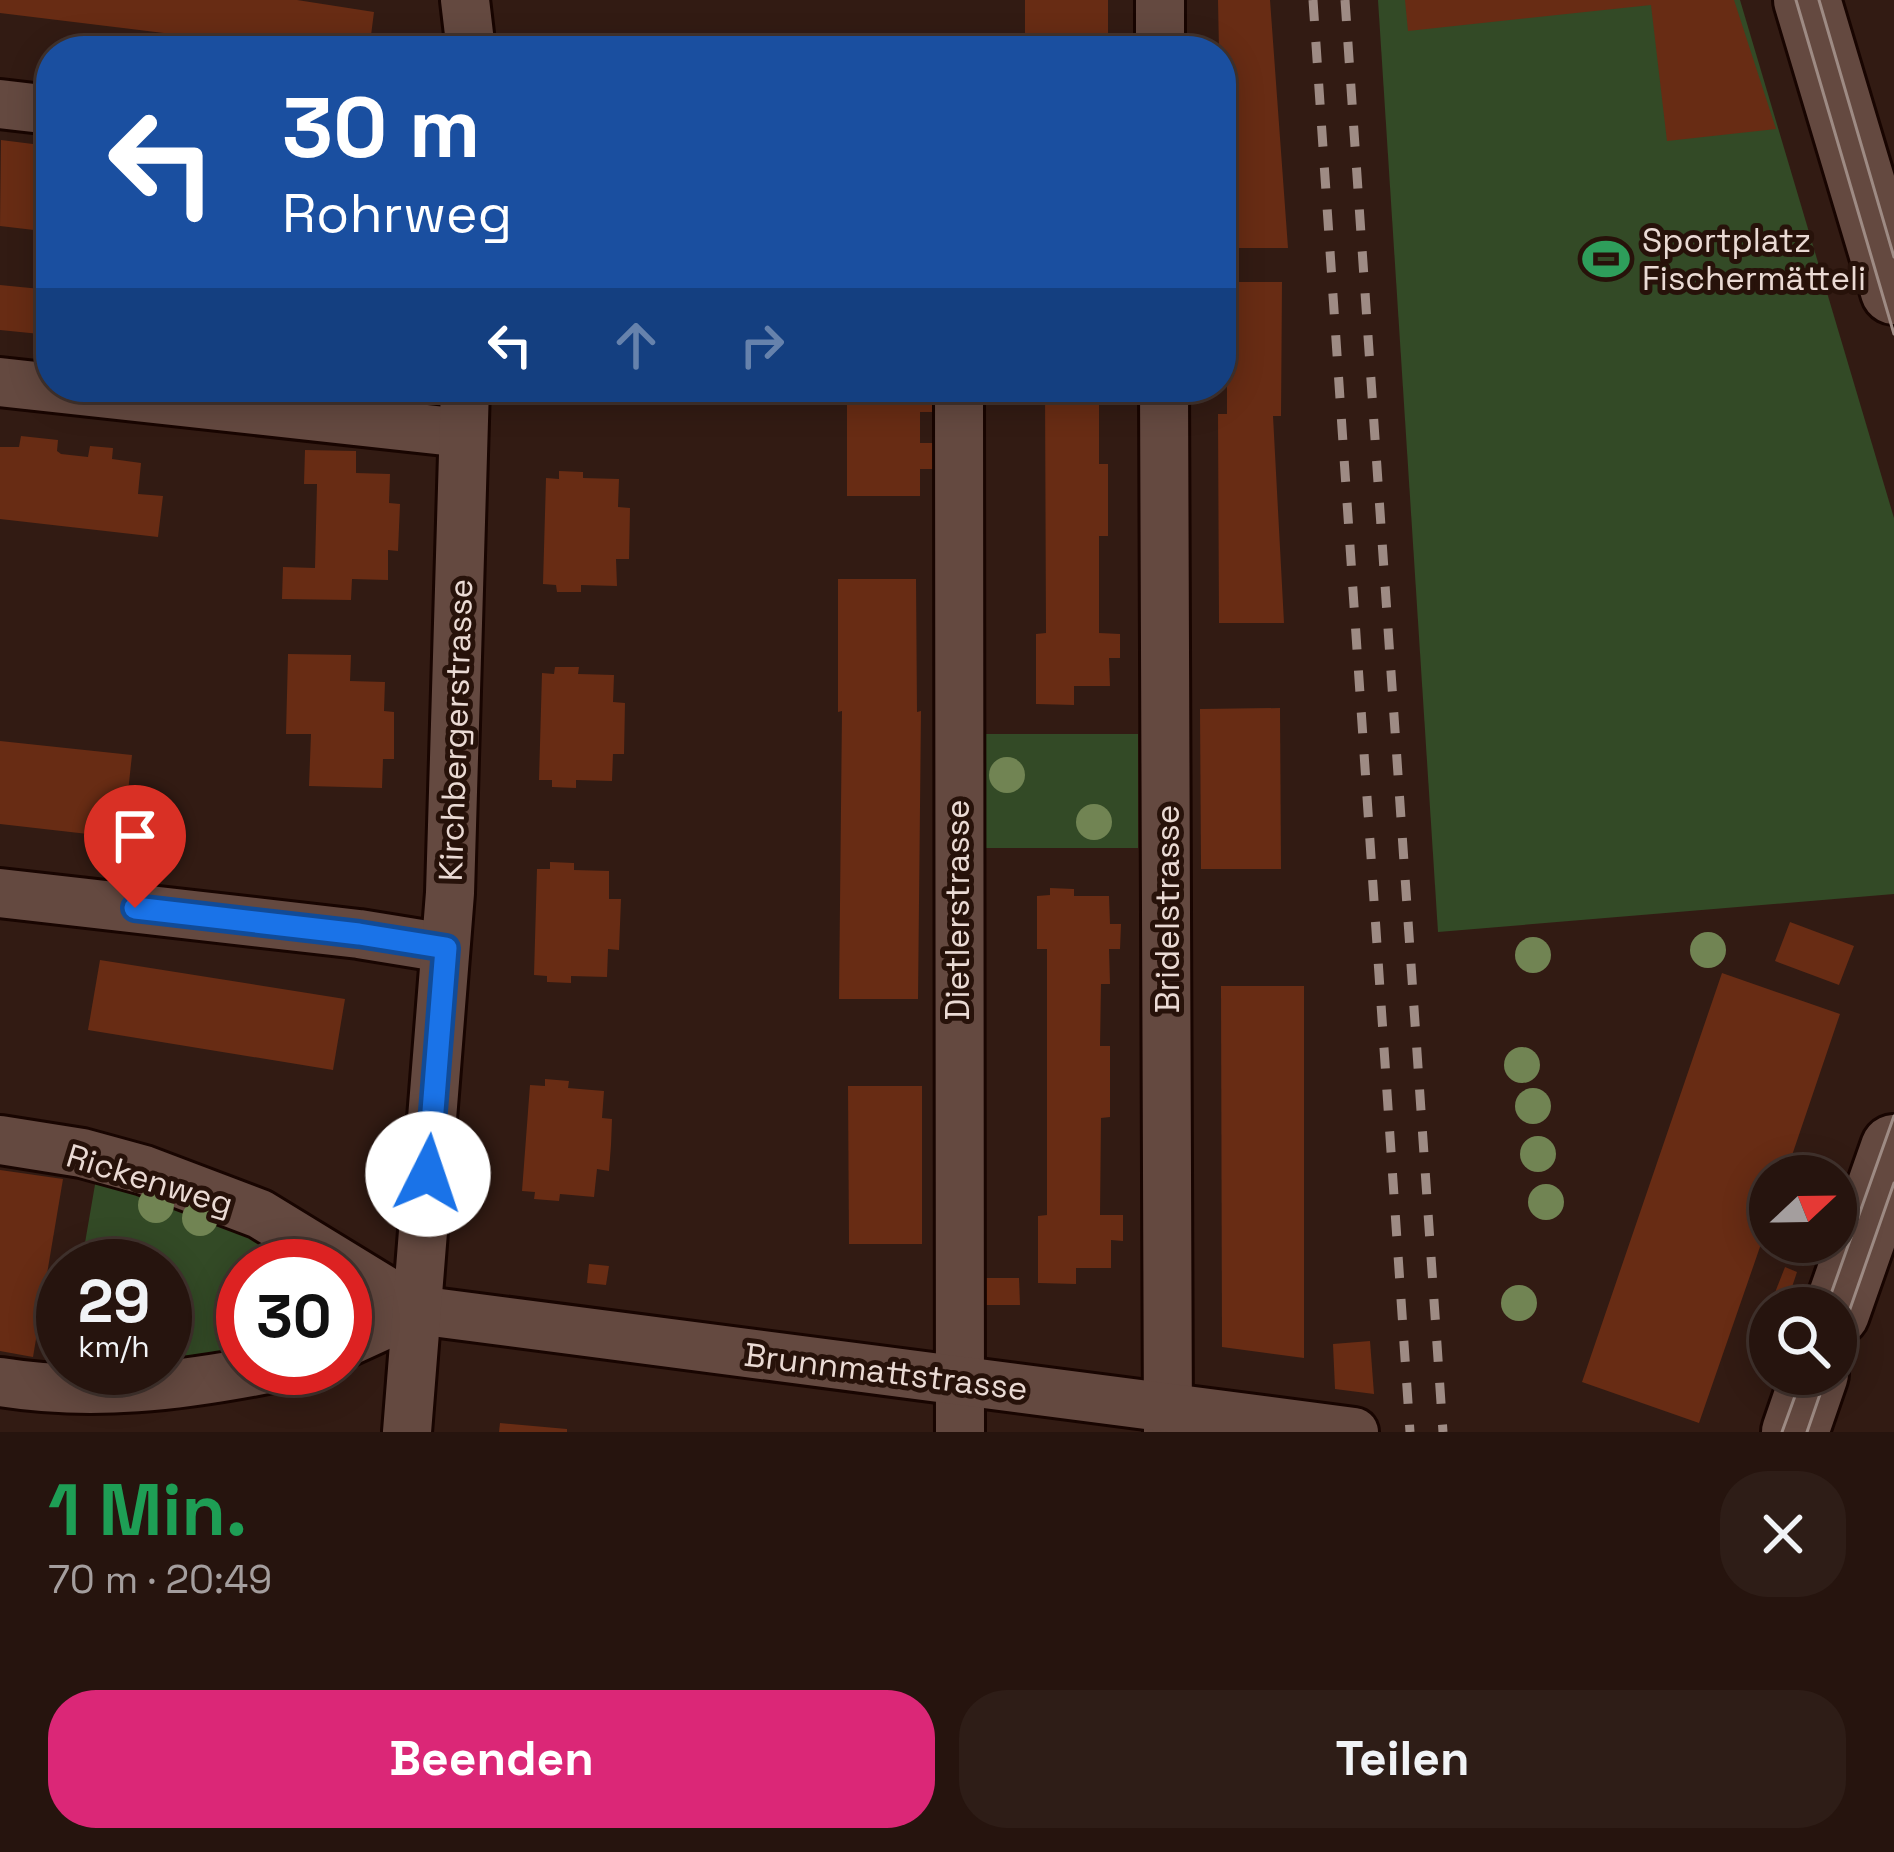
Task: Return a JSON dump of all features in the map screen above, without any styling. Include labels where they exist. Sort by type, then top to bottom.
[{"type":"main road","points":[[1807,0],[1894,291]]},
{"type":"main road","points":[[1845,1287],[1894,1148]]},
{"type":"street","points":[[465,0],[469,36]]},
{"type":"street","points":[[1160,0],[1160,36]]},
{"type":"street","points":[[0,104],[36,108]]},
{"type":"street","points":[[0,382],[36,385]]},
{"type":"street","points":[[316,402],[464,410]]},
{"type":"street","name":"Dietlerstrasse","points":[[958,402],[960,1432]]},
{"type":"street","name":"Bridelstrasse","points":[[1164,402],[1168,1420]]},
{"type":"street","name":"Kirchbergerstrasse","points":[[407,1432],[446,948],[464,410]]},
{"type":"street","points":[[0,893],[446,948]]},
{"type":"street","name":"Rickenweg","points":[[0,1140],[144,1170],[260,1214],[417,1310]]},
{"type":"street","points":[[372,1331],[417,1310]]},
{"type":"street","name":"Brunnmattstrasse","points":[[417,1310],[959,1381],[1168,1420],[1354,1432]]},
{"type":"street","points":[[0,1382],[48,1390],[181,1386],[216,1379]]},
{"type":"green space","name":"Sportplatz Fischermätteli","points":[[1378,0],[1740,0],[1894,518],[1894,894],[1438,932]]},
{"type":"green space","points":[[980,734],[1138,734],[1138,848],[980,848]]},
{"type":"green space","points":[[97,1173],[176,1192],[262,1239],[216,1239],[216,1362],[192,1367],[192,1239],[86,1239]]},
{"type":"building","points":[[0,0],[297,0],[374,12],[371,36],[188,36],[0,13]]},
{"type":"building","points":[[1025,0],[1108,0],[1108,36],[1025,36]]},
{"type":"building","points":[[1218,0],[1270,0],[1288,248],[1236,248],[1236,36],[1219,36]]},
{"type":"building","points":[[1405,0],[1734,0],[1776,129],[1667,141],[1651,5],[1408,31]]},
{"type":"building","points":[[1,140],[36,144],[36,230],[0,226]]},
{"type":"building","points":[[1236,282],[1282,282],[1281,416],[1273,416],[1284,623],[1219,623],[1218,414],[1227,414],[1227,402],[1236,402]]},
{"type":"building","points":[[0,285],[36,289],[36,334],[0,330]]},
{"type":"building","points":[[847,402],[932,402],[932,412],[920,412],[920,443],[944,443],[944,469],[920,469],[920,496],[847,496]]},
{"type":"building","points":[[1045,402],[1099,402],[1099,464],[1108,464],[1108,536],[1099,536],[1099,633],[1120,634],[1120,658],[1109,658],[1110,686],[1074,686],[1074,705],[1036,704],[1036,634],[1046,633]]},
{"type":"building","points":[[21,436],[58,440],[61,454],[88,457],[90,446],[113,448],[112,459],[141,463],[138,494],[163,496],[158,537],[0,519],[0,447],[19,447]]},
{"type":"building","points":[[305,450],[356,451],[356,473],[390,474],[389,503],[400,504],[398,551],[388,550],[388,580],[352,579],[351,600],[282,599],[283,567],[315,568],[317,484],[304,484]]},
{"type":"building","points":[[559,471],[583,472],[583,478],[619,479],[618,507],[630,508],[629,559],[616,559],[617,586],[581,585],[581,592],[557,592],[556,585],[543,584],[546,478],[559,479]]},
{"type":"building","points":[[838,579],[916,579],[917,712],[921,711],[918,999],[839,999],[842,711],[838,712]]},
{"type":"building","points":[[288,654],[351,655],[350,681],[385,682],[384,711],[394,712],[394,759],[383,759],[382,788],[309,786],[311,734],[286,734]]},
{"type":"building","points":[[555,667],[579,667],[578,674],[614,675],[613,702],[625,703],[624,754],[613,754],[612,781],[576,780],[576,788],[552,787],[552,780],[539,780],[542,673],[554,674]]},
{"type":"building","points":[[1280,708],[1281,869],[1201,869],[1200,709]]},
{"type":"building","points":[[0,741],[132,755],[123,838],[0,824]]},
{"type":"building","points":[[550,862],[574,863],[574,870],[609,871],[609,899],[621,899],[619,950],[608,949],[607,977],[571,976],[571,983],[547,982],[547,976],[534,975],[537,869],[550,869]]},
{"type":"building","points":[[1050,888],[1074,889],[1074,896],[1109,896],[1110,924],[1121,924],[1120,949],[1109,949],[1110,984],[1101,984],[1100,1046],[1110,1046],[1110,1117],[1101,1118],[1100,1215],[1123,1215],[1123,1241],[1111,1240],[1111,1268],[1076,1268],[1076,1284],[1038,1283],[1038,1216],[1047,1215],[1047,949],[1037,949],[1037,896],[1050,895]]},
{"type":"building","points":[[1790,922],[1854,946],[1839,985],[1775,961]]},
{"type":"building","points":[[100,960],[345,999],[333,1070],[88,1030]]},
{"type":"building","points":[[1722,973],[1840,1014],[1792,1155],[1749,1155],[1749,1263],[1754,1263],[1699,1423],[1582,1382]]},
{"type":"building","points":[[1221,986],[1304,986],[1304,1358],[1222,1347]]},
{"type":"building","points":[[545,1079],[569,1081],[568,1088],[604,1091],[602,1118],[612,1119],[609,1171],[597,1169],[594,1197],[560,1194],[559,1201],[534,1199],[535,1192],[522,1191],[530,1085],[545,1086]]},
{"type":"building","points":[[848,1086],[922,1086],[922,1244],[849,1244]]},
{"type":"building","points":[[0,1170],[63,1179],[53,1239],[36,1239],[33,1357],[0,1351]]},
{"type":"building","points":[[589,1264],[609,1266],[606,1285],[587,1283]]},
{"type":"building","points":[[1785,1267],[1797,1272],[1792,1287],[1777,1287]]},
{"type":"building","points":[[979,1278],[1019,1278],[1020,1305],[979,1305]]},
{"type":"building","points":[[1370,1341],[1374,1394],[1335,1389],[1333,1344]]},
{"type":"building","points":[[500,1423],[567,1429],[567,1432],[499,1432]]},
{"type":"tram line","points":[[1796,0],[1894,334]]},
{"type":"tram line","points":[[1819,0],[1894,257]]},
{"type":"tram line","points":[[1833,1287],[1894,1116]]},
{"type":"tram line","points":[[1857,1289],[1894,1183]]},
{"type":"tram line","points":[[1782,1432],[1795,1395]]},
{"type":"tram line","points":[[1807,1432],[1820,1395]]},
{"type":"railway","points":[[1313,0],[1410,1432]]},
{"type":"railway","points":[[1345,0],[1443,1432]]},
{"type":"place","name":"Sportplatz Fischermätteli","points":[[1606,259]]},
{"type":"route","points":[[135,908],[446,948],[428,1174]]}]
